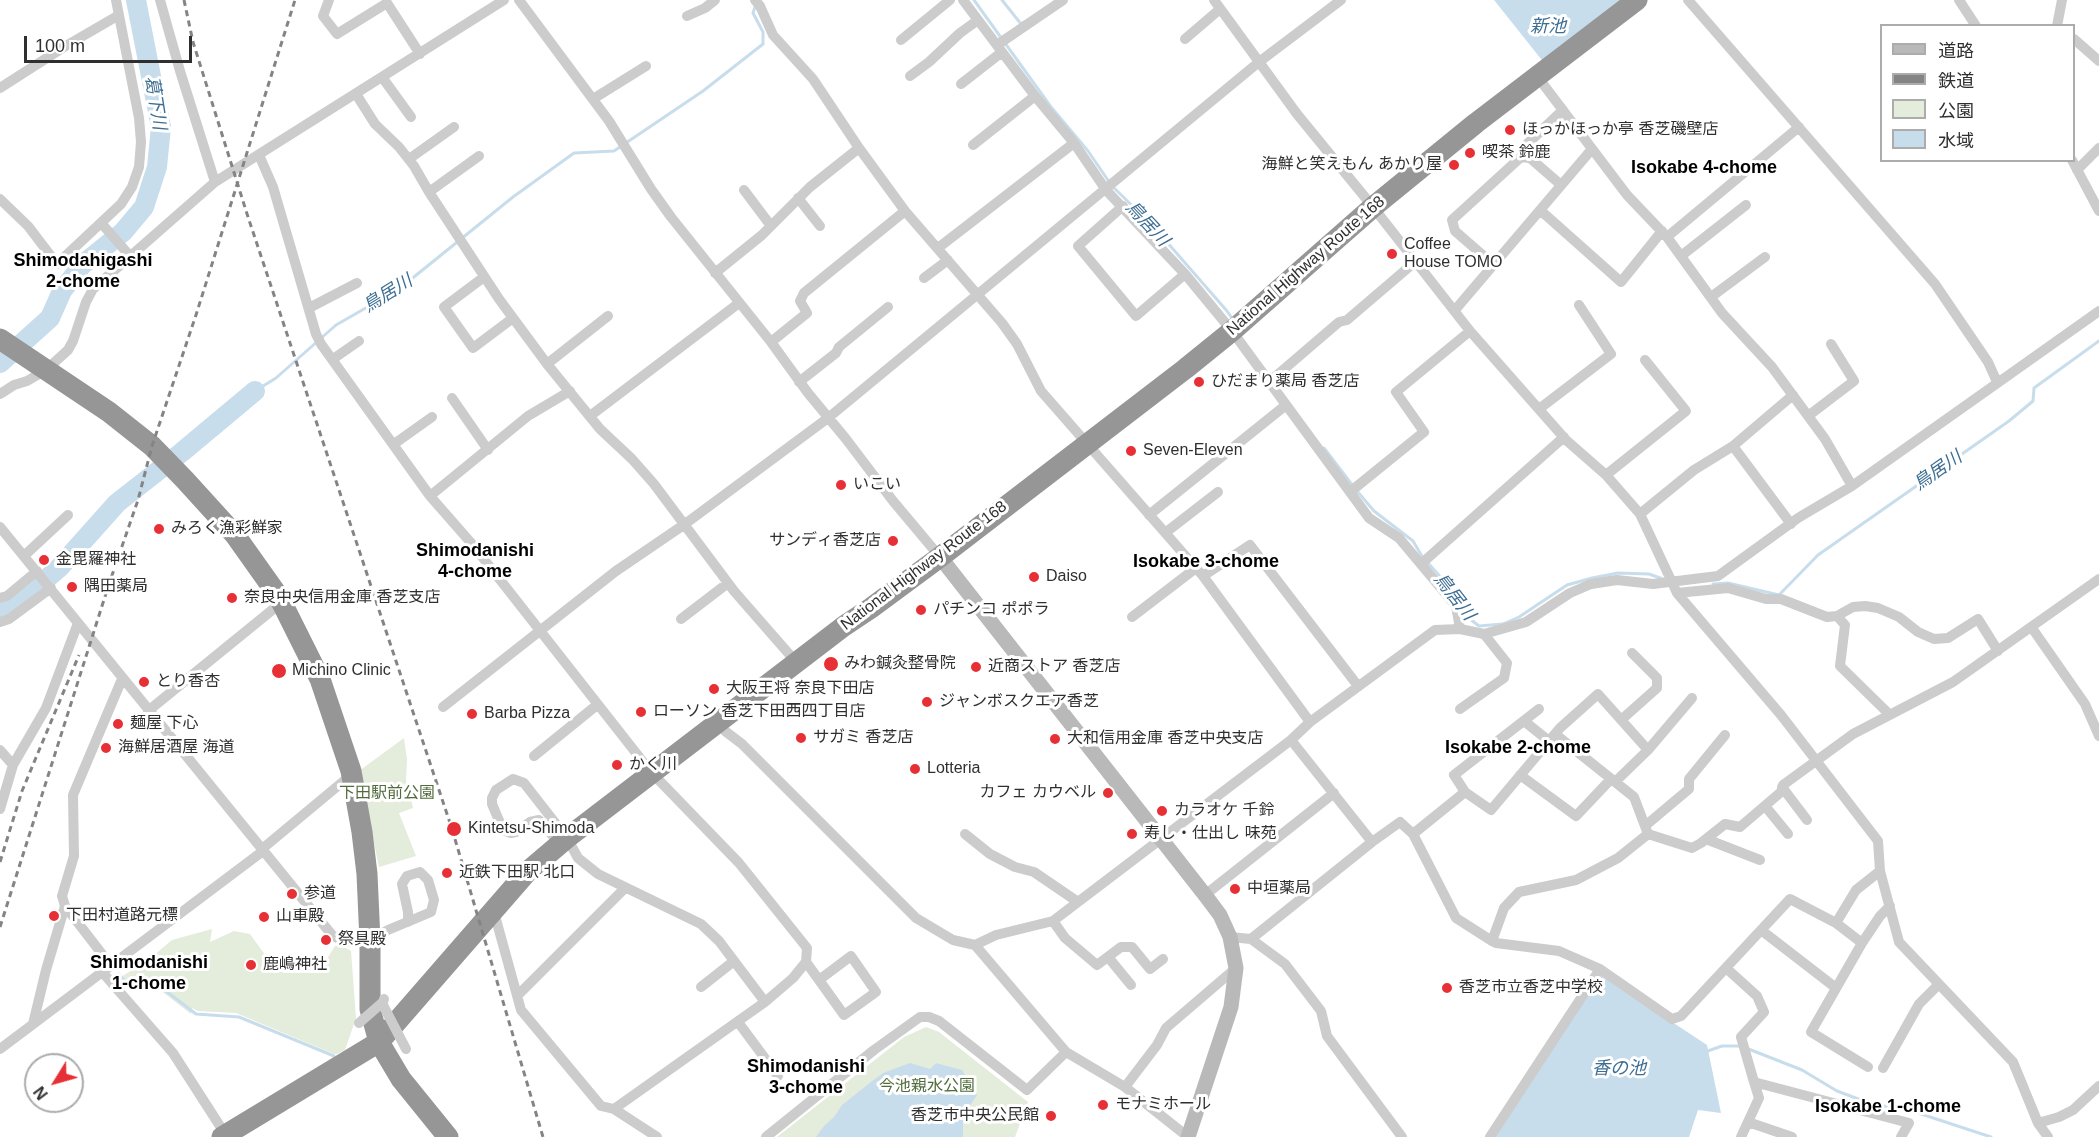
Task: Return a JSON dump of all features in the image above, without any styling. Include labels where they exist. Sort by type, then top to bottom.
[{"type":"highway","name":"National Highway Route 168","points":[[225,1136],[379,1042],[527,872],[563,841],[796,662],[940,557],[1087,444],[1237,326],[1373,207],[1537,76],[1637,0]]},
{"type":"highway","points":[[4,341],[109,412],[164,458],[235,535],[282,602],[320,679],[351,775],[367,874],[370,1009],[379,1042],[401,1079],[448,1137]]},
{"type":"highway","points":[[370,974],[374,984],[389,998],[398,1000],[423,991]]},
{"type":"street","points":[[0,199],[28,226],[57,264],[102,224],[121,204],[132,187],[139,167],[141,142],[139,118],[116,0]]},
{"type":"street","points":[[329,0],[323,16],[337,34],[389,1],[420,54]]},
{"type":"street","points":[[519,0],[594,99],[671,217],[1220,915],[1230,937],[1236,968],[1231,1007],[1188,1137],[1125,1087],[1066,1052],[975,945],[953,940],[916,918],[742,744],[725,731],[719,721]]},
{"type":"street","points":[[687,16],[705,8],[715,0]]},
{"type":"street","points":[[901,40],[950,0]]},
{"type":"street","points":[[963,0],[1035,96],[1123,206],[1185,274],[1237,326],[1269,382],[1369,518],[1399,538],[1456,606],[1460,629]]},
{"type":"street","points":[[961,84],[999,49],[1007,38],[1063,0]]},
{"type":"street","points":[[443,707],[616,571],[685,524],[828,418],[1259,62],[1341,0]]},
{"type":"street","points":[[1688,0],[1935,284],[1988,362],[1997,382]]},
{"type":"street","points":[[1959,0],[1975,24]]},
{"type":"street","points":[[2057,24],[2062,0]]},
{"type":"street","points":[[0,394],[14,385],[27,381],[68,350],[93,288],[215,182],[502,1]]},
{"type":"street","points":[[757,3],[773,35],[813,79],[905,211],[1010,334],[1041,391],[1199,572],[1310,722]]},
{"type":"street","points":[[1185,39],[1217,4],[1297,114],[1470,331],[1564,437],[1606,475],[1640,514],[1677,593],[1781,715],[1878,841],[1880,871],[1899,942],[2013,1062],[2038,1123],[2048,1137]]},
{"type":"street","points":[[161,5],[215,182]]},
{"type":"street","points":[[0,88],[63,47],[119,15]]},
{"type":"street","points":[[910,76],[978,20]]},
{"type":"street","points":[[2075,41],[2099,61]]},
{"type":"street","points":[[594,99],[646,66]]},
{"type":"street","points":[[1537,76],[1627,195],[1665,234],[1722,313],[1772,367],[1825,439],[1852,486]]},
{"type":"street","points":[[382,78],[411,117]]},
{"type":"street","points":[[356,94],[375,124],[409,159],[484,278],[547,364],[590,416],[642,470],[728,583],[796,662]]},
{"type":"street","points":[[973,145],[1035,96]]},
{"type":"street","points":[[1494,265],[1455,231],[1452,220],[1521,157],[1525,146],[1563,110]]},
{"type":"street","points":[[1540,210],[1621,282],[1665,234],[1799,127]]},
{"type":"street","points":[[409,159],[454,128]]},
{"type":"street","points":[[938,248],[1074,143]]},
{"type":"street","points":[[715,273],[758,239],[798,198],[860,148]]},
{"type":"street","points":[[2099,148],[2075,165],[2099,211]]},
{"type":"street","points":[[1455,310],[1592,149]]},
{"type":"street","points":[[259,155],[273,187],[319,339],[430,496],[462,531],[597,705],[651,772],[739,863],[807,948],[806,962],[793,978],[765,1002],[614,1109]]},
{"type":"street","points":[[429,192],[479,156]]},
{"type":"street","points":[[1521,157],[1530,158],[1561,185]]},
{"type":"street","points":[[744,190],[771,226]]},
{"type":"street","points":[[798,198],[820,226]]},
{"type":"street","points":[[1682,256],[1746,205]]},
{"type":"street","points":[[1123,206],[1078,246],[1136,316],[1185,274]]},
{"type":"street","points":[[771,342],[807,313],[800,301],[804,293],[905,211]]},
{"type":"street","points":[[102,224],[130,256]]},
{"type":"street","points":[[1711,297],[1765,257]]},
{"type":"street","points":[[924,278],[948,260]]},
{"type":"street","points":[[1269,382],[1339,322],[1347,320],[1416,261]]},
{"type":"street","points":[[484,278],[444,307],[472,348],[513,318]]},
{"type":"street","points":[[309,308],[357,283]]},
{"type":"street","points":[[590,416],[739,303]]},
{"type":"street","points":[[1539,409],[1611,354],[1579,305]]},
{"type":"street","points":[[799,382],[888,307]]},
{"type":"street","points":[[975,945],[996,935],[1053,921],[1291,740],[1310,722],[1435,630],[1460,629],[1484,634],[1526,622],[1570,593],[1591,584],[1617,580],[1653,584],[1718,576],[1791,524],[1852,486],[2099,311]]},
{"type":"street","points":[[547,364],[608,316]]},
{"type":"street","points":[[1350,492],[1424,432],[1396,392],[1470,331]]},
{"type":"street","points":[[333,359],[359,341]]},
{"type":"street","points":[[1808,416],[1854,381],[1831,344]]},
{"type":"street","points":[[1606,475],[1686,411],[1645,360]]},
{"type":"street","points":[[430,496],[528,416],[570,391]]},
{"type":"street","points":[[1640,514],[1694,470],[1733,446],[1793,395]]},
{"type":"street","points":[[452,398],[488,450]]},
{"type":"street","points":[[1149,515],[1286,405]]},
{"type":"street","points":[[394,444],[432,417]]},
{"type":"street","points":[[1421,564],[1564,437]]},
{"type":"street","points":[[1733,446],[1791,524]]},
{"type":"street","points":[[1165,533],[1218,492]]},
{"type":"street","points":[[25,555],[68,514]]},
{"type":"street","points":[[0,527],[332,935],[344,942],[370,941],[408,922]]},
{"type":"street","points":[[1132,617],[1199,572],[1250,545],[1358,686]]},
{"type":"street","points":[[0,598],[7,596],[37,571]]},
{"type":"street","points":[[1524,721],[1552,737],[1634,797],[1647,830],[1692,848],[1725,824],[1740,827],[1780,792],[1782,787],[1815,760],[1854,734],[1953,682],[2099,579]]},
{"type":"street","points":[[681,619],[728,583]]},
{"type":"street","points":[[0,622],[9,619],[51,588]]},
{"type":"street","points":[[1677,593],[1728,588],[1766,599],[1781,599],[1827,617],[1837,616],[1853,607],[1878,608],[1899,617],[1918,632],[1934,639],[1948,638],[1978,619],[1998,651]]},
{"type":"street","points":[[148,711],[282,602]]},
{"type":"street","points":[[1837,616],[1845,625],[1840,666],[1890,714]]},
{"type":"street","points":[[0,809],[13,765],[46,708],[78,623]]},
{"type":"street","points":[[2032,628],[2085,704],[2099,736]]},
{"type":"street","points":[[1460,709],[1504,678],[1508,663],[1484,634]]},
{"type":"street","points":[[1621,720],[1657,688],[1657,678],[1632,653]]},
{"type":"street","points":[[122,679],[73,795],[74,856],[62,896],[65,906],[102,954],[103,973],[173,1053],[225,1136]]},
{"type":"street","points":[[1539,709],[1454,775],[1466,792],[1491,810],[1552,737],[1598,694],[1648,750]]},
{"type":"street","points":[[1520,775],[1576,816],[1648,750],[1692,698]]},
{"type":"street","points":[[534,756],[597,705]]},
{"type":"street","points":[[1492,941],[1504,908],[1519,892],[1576,880],[1618,858],[1689,789],[1689,779],[1725,735]]},
{"type":"street","points":[[1291,740],[1372,842]]},
{"type":"street","points":[[0,750],[13,765]]},
{"type":"street","points":[[0,1049],[262,850],[351,775]]},
{"type":"street","points":[[563,841],[524,783],[513,779],[496,790],[492,804],[503,830],[511,833],[530,822],[539,820],[598,874],[701,924],[719,941],[765,1002]]},
{"type":"street","points":[[1782,787],[1807,820]]},
{"type":"street","points":[[1413,834],[1466,792]]},
{"type":"street","points":[[1205,895],[1334,794]]},
{"type":"street","points":[[1765,806],[1788,834]]},
{"type":"street","points":[[1251,939],[1400,822],[1413,834],[1456,918],[1496,943],[1559,951],[1600,969],[1672,1019],[1681,1016],[1790,899],[1836,923],[1862,943]]},
{"type":"street","points":[[965,834],[990,854],[1014,867],[1034,872],[1078,902]]},
{"type":"street","points":[[1706,839],[1760,860]]},
{"type":"street","points":[[1836,923],[1856,890],[1880,871]]},
{"type":"street","points":[[518,994],[625,888]]},
{"type":"street","points":[[33,1024],[45,970],[65,906]]},
{"type":"street","points":[[1868,1067],[1811,1032],[1862,943],[1880,916],[1890,906]]},
{"type":"street","points":[[494,912],[521,1010],[601,1106],[614,1109],[657,1137]]},
{"type":"street","points":[[1053,921],[1065,938],[1097,965],[1121,947],[1132,947],[1150,969],[1163,959]]},
{"type":"street","points":[[1761,930],[1836,988]]},
{"type":"street","points":[[1230,937],[1251,939],[1285,964],[1321,1011],[1327,1036],[1402,1137]]},
{"type":"street","points":[[806,962],[844,1015],[876,992],[851,956],[819,980]]},
{"type":"street","points":[[1108,957],[1131,985]]},
{"type":"street","points":[[701,987],[735,962]]},
{"type":"street","points":[[1125,1087],[1157,1045],[1166,1028],[1236,968]]},
{"type":"street","points":[[1725,968],[1757,996],[1764,1012],[1741,1037],[1759,1098],[1742,1137]]},
{"type":"street","points":[[1490,1137],[1600,969]]},
{"type":"street","points":[[1883,1068],[1919,1004],[1939,984]]},
{"type":"street","points":[[359,1023],[383,1001],[406,1049]]},
{"type":"street","points":[[766,1137],[874,1050],[920,1017],[939,1021],[1027,1090],[1066,1052]]},
{"type":"street","points":[[738,1022],[778,1076]]},
{"type":"street","points":[[1754,1082],[1909,1123],[1901,1137]]},
{"type":"street","points":[[2038,1123],[2073,1110],[2099,1086]]},
{"type":"street","points":[[1748,1122],[1792,1137]]},
{"type":"green space","name":"下田駅前公園","points":[[404,738],[407,760],[406,780],[413,808],[399,813],[416,856],[379,867],[359,771]]},
{"type":"green space","name":"鹿嶋神社","points":[[212,929],[210,942],[234,931],[250,934],[276,970],[284,973],[313,973],[339,944],[351,951],[356,1018],[345,1050],[334,1054],[236,1013],[198,1011],[192,1008],[191,1014],[155,986],[124,987],[116,980],[147,961],[172,940]]},
{"type":"green space","name":"今池親水公園","points":[[926,1027],[939,1032],[1028,1102],[1015,1137],[777,1137],[904,1037]]},
{"type":"water","name":"新池","points":[[1494,0],[1626,0],[1545,64]]},
{"type":"water","name":"香の池","points":[[1601,975],[1707,1045],[1721,1113],[1698,1110],[1689,1137],[1491,1137]]},
{"type":"water","points":[[910,1063],[930,1069],[936,1063],[962,1070],[977,1095],[963,1116],[963,1137],[816,1137],[842,1105],[871,1082],[883,1073]]},
{"type":"waterway","name":"葛下川","points":[[0,363],[50,318],[62,291],[82,265],[123,232],[144,207],[157,167],[161,127],[136,0]]},
{"type":"waterway","name":"鳥居川","points":[[974,0],[1051,107],[1088,151],[1112,186],[1152,225],[1234,321]]},
{"type":"waterway","points":[[1002,0],[1021,24],[1024,22]]},
{"type":"waterway","name":"鳥居川","points":[[255,391],[276,378],[336,325],[399,289],[513,197],[574,153],[614,151],[703,91],[763,44],[763,32],[753,13],[756,4]]},
{"type":"waterway","name":"鳥居川","points":[[1713,584],[1728,583],[1779,595],[1818,555],[2009,421],[2033,401],[2034,388],[2099,341]]},
{"type":"waterway","name":"鳥居川","points":[[0,613],[22,600],[59,568],[117,503],[255,391]]},
{"type":"waterway","name":"鳥居川","points":[[1324,448],[1353,486]]},
{"type":"waterway","name":"鳥居川","points":[[1357,491],[1374,511],[1413,541],[1423,558]]},
{"type":"waterway","name":"鳥居川","points":[[1428,563],[1462,601],[1466,616],[1479,626],[1503,624],[1519,617],[1567,585],[1592,578],[1618,573],[1649,574],[1663,579]]},
{"type":"waterway","points":[[119,974],[129,987],[158,985],[196,1014],[239,1017],[334,1056]]},
{"type":"waterway","points":[[1705,1052],[1722,1046],[1740,1046]]},
{"type":"waterway","points":[[1746,1048],[1802,1070],[1837,1091],[1869,1103],[1918,1113],[1991,1137]]},
{"type":"railway","points":[[184,0],[193,42],[248,217],[452,829],[543,1137]]},
{"type":"railway","points":[[0,927],[138,500],[152,446],[196,315],[295,0]]},
{"type":"railway","points":[[0,862],[22,791],[79,655]]},
{"type":"place","name":"ほっかほっか亭 香芝磯壁店","points":[[1510,130]]},
{"type":"place","name":"喫茶 鈴鹿","points":[[1470,153]]},
{"type":"place","name":"海鮮と笑えもん あかり屋","points":[[1454,165]]},
{"type":"place","name":"Coffee House TOMO","points":[[1392,254]]},
{"type":"place","name":"ひだまり薬局 香芝店","points":[[1199,382]]},
{"type":"place","name":"Seven-Eleven","points":[[1131,451]]},
{"type":"place","name":"いこい","points":[[841,485]]},
{"type":"place","name":"みろく漁彩鮮家","points":[[159,529]]},
{"type":"place","name":"サンディ香芝店","points":[[893,541]]},
{"type":"place","name":"金毘羅神社","points":[[44,560]]},
{"type":"place","name":"Daiso","points":[[1034,577]]},
{"type":"place","name":"隅田薬局","points":[[72,587]]},
{"type":"place","name":"奈良中央信用金庫 香芝支店","points":[[232,598]]},
{"type":"place","name":"パチンコ ポポラ","points":[[921,610]]},
{"type":"place","name":"みわ鍼灸整骨院","points":[[831,664]]},
{"type":"place","name":"近商ストア 香芝店","points":[[976,667]]},
{"type":"place","name":"Michino Clinic","points":[[279,671]]},
{"type":"place","name":"とり香杏","points":[[144,682]]},
{"type":"place","name":"大阪王将 奈良下田店","points":[[714,689]]},
{"type":"place","name":"ジャンボスクエア香芝","points":[[927,702]]},
{"type":"place","name":"ローソン 香芝下田西四丁目店","points":[[641,712]]},
{"type":"place","name":"Barba Pizza","points":[[472,714]]},
{"type":"place","name":"麺屋 下心","points":[[118,724]]},
{"type":"place","name":"サガミ 香芝店","points":[[801,738]]},
{"type":"place","name":"大和信用金庫 香芝中央支店","points":[[1055,739]]},
{"type":"place","name":"海鮮居酒屋 海道","points":[[106,748]]},
{"type":"place","name":"かく川","points":[[617,765]]},
{"type":"place","name":"Lotteria","points":[[915,769]]},
{"type":"place","name":"カフェ カウベル","points":[[1108,793]]},
{"type":"place","name":"カラオケ 千鈴","points":[[1162,811]]},
{"type":"place","name":"Kintetsu-Shimoda","points":[[454,829]]},
{"type":"place","name":"寿し・仕出し 味苑","points":[[1132,834]]},
{"type":"place","name":"近鉄下田駅 北口","points":[[447,873]]},
{"type":"place","name":"中垣薬局","points":[[1235,889]]},
{"type":"place","name":"参道","points":[[292,894]]},
{"type":"place","name":"下田村道路元標","points":[[54,916]]},
{"type":"place","name":"山車殿","points":[[264,917]]},
{"type":"place","name":"祭具殿","points":[[326,940]]},
{"type":"place","name":"鹿嶋神社","points":[[251,965]]},
{"type":"place","name":"香芝市立香芝中学校","points":[[1447,988]]},
{"type":"place","name":"モナミホール","points":[[1103,1105]]},
{"type":"place","name":"香芝市中央公民館","points":[[1051,1116]]},
{"type":"district","name":"Isokabe 4-chome","points":[[1704,168]]},
{"type":"district","name":"Shimodahigashi 2-chome","points":[[83,271]]},
{"type":"district","name":"Shimodanishi 4-chome","points":[[475,561]]},
{"type":"district","name":"Isokabe 3-chome","points":[[1206,562]]},
{"type":"district","name":"Isokabe 2-chome","points":[[1518,748]]},
{"type":"district","name":"Shimodanishi 1-chome","points":[[149,973]]},
{"type":"district","name":"Shimodanishi 3-chome","points":[[806,1077]]},
{"type":"district","name":"Isokabe 1-chome","points":[[1888,1107]]}]
